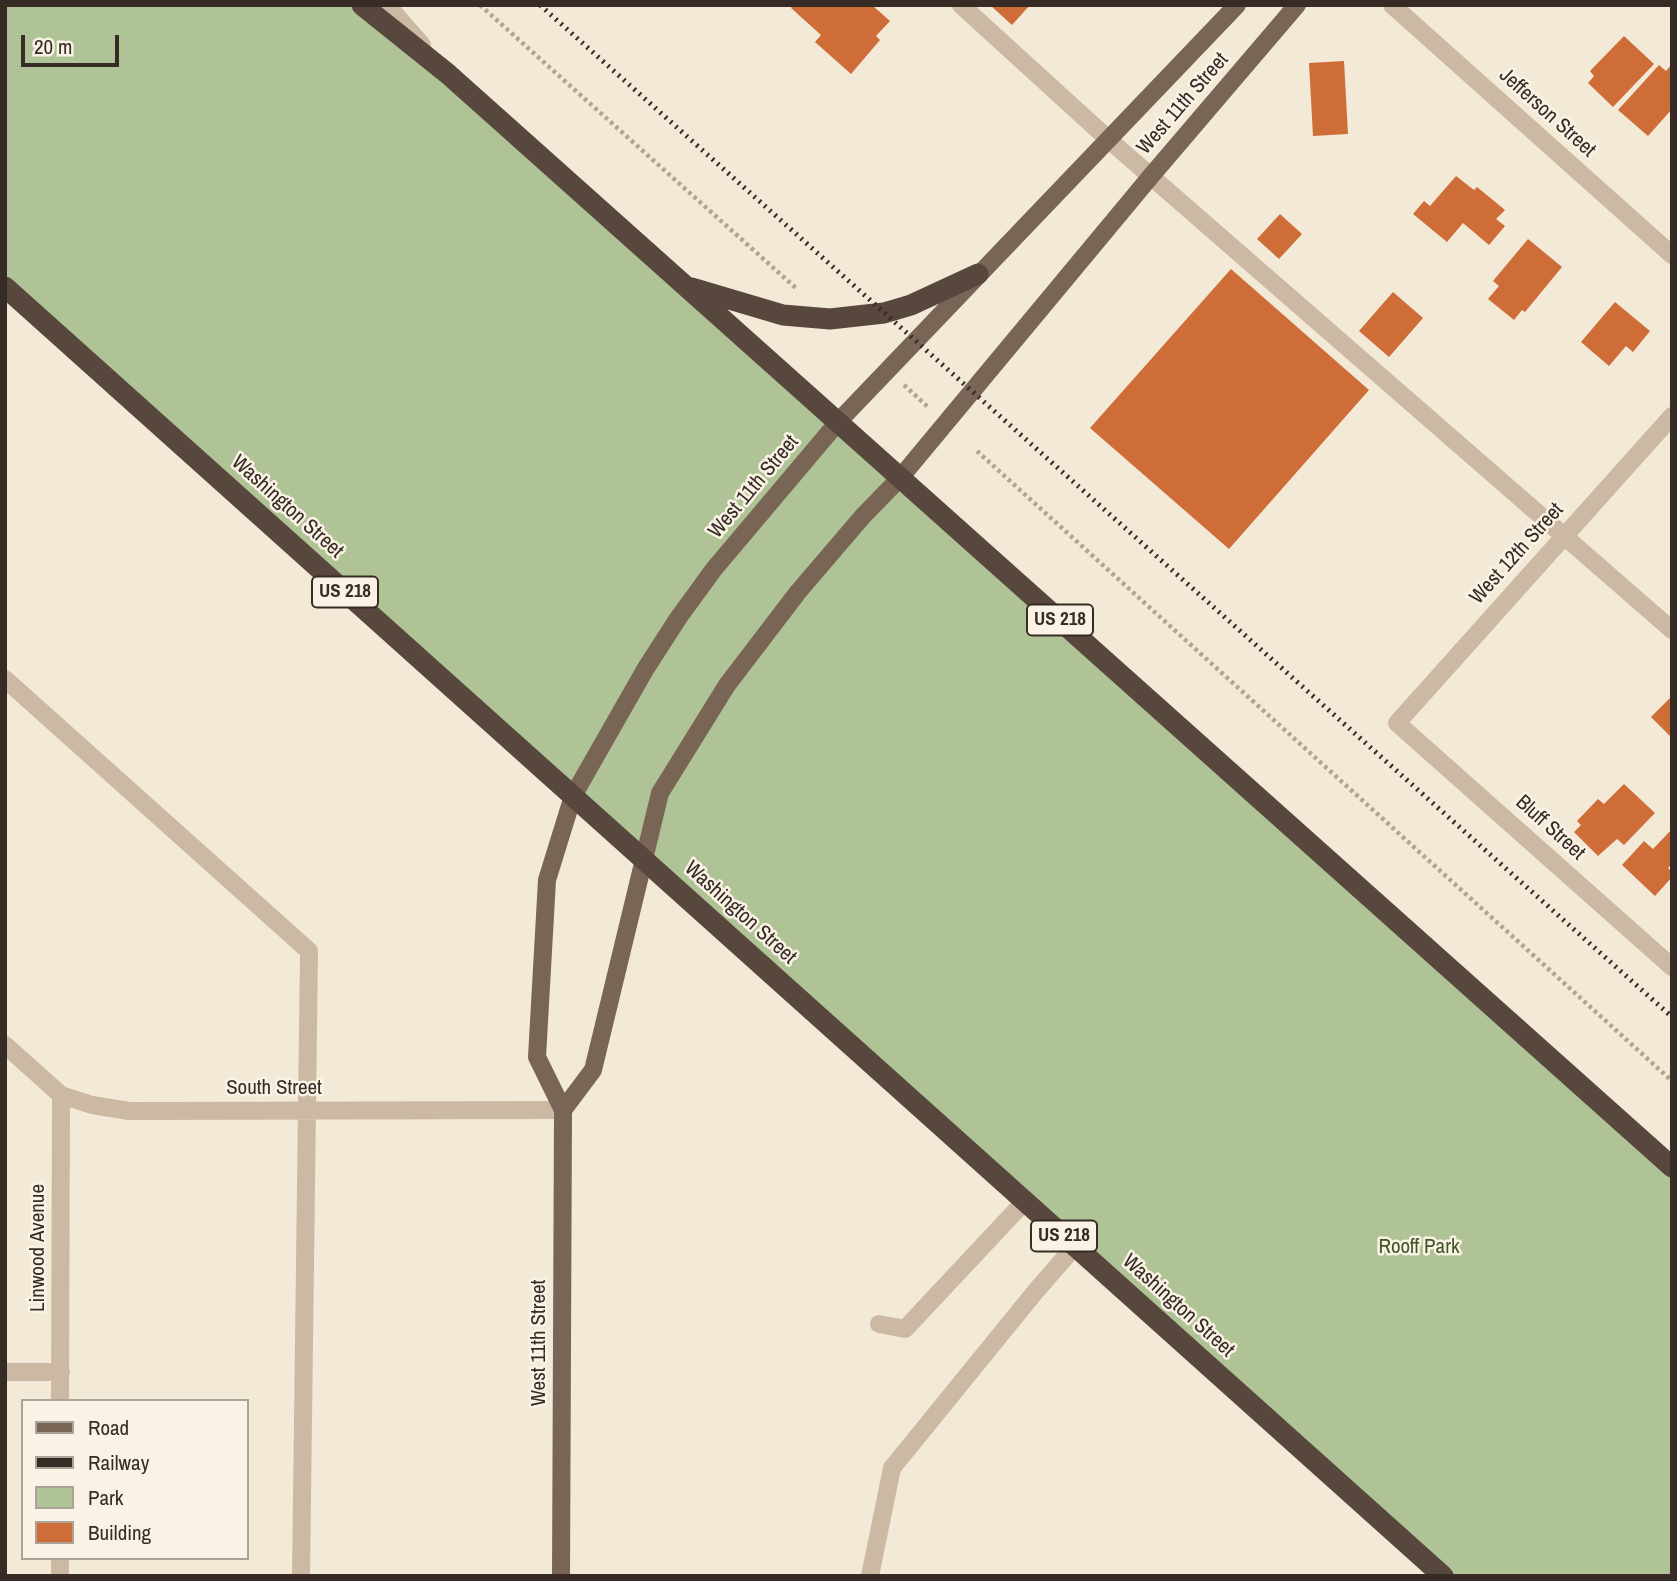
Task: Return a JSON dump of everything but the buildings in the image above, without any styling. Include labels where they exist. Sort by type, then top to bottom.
[{"type":"highway","name":"US 218","points":[[362,5],[448,74],[1672,1167]]},
{"type":"highway","points":[[685,285],[783,316],[830,319],[884,313],[911,305],[978,274]]},
{"type":"highway","name":"Washington Street","points":[[5,286],[1443,1576]]},
{"type":"main road","name":"West 11th Street","points":[[561,1576],[564,1110],[537,1057],[547,880],[573,796],[646,668],[714,569],[838,422],[1237,5]]},
{"type":"main road","name":"West 11th Street","points":[[564,1110],[593,1070],[660,793],[727,685],[797,592],[900,478],[1297,5]]},
{"type":"street","points":[[387,5],[448,74]]},
{"type":"street","points":[[961,5],[1151,176],[1672,630]]},
{"type":"street","name":"Jefferson Street","points":[[1392,5],[1672,255]]},
{"type":"street","name":"West 12th Street","points":[[1397,723],[1672,416]]},
{"type":"street","points":[[5,679],[309,951],[301,1576]]},
{"type":"street","name":"Bluff Street","points":[[1397,723],[1672,967]]},
{"type":"street","name":"South Street","points":[[5,1045],[61,1096],[92,1105],[129,1111],[564,1110]]},
{"type":"street","name":"Linwood Avenue","points":[[61,1096],[61,1399]]},
{"type":"street","points":[[879,1324],[905,1329],[1025,1201]]},
{"type":"street","points":[[870,1576],[892,1468],[1075,1246]]},
{"type":"street","points":[[5,1372],[61,1372]]},
{"type":"path","points":[[480,5],[800,292]]},
{"type":"path","points":[[901,382],[932,411]]},
{"type":"path","points":[[977,452],[1672,1081]]},
{"type":"green space","name":"Rooff Park","points":[[5,5],[362,5],[1672,1167],[1672,1576],[1443,1576],[5,287]]},
{"type":"railway","points":[[540,5],[1672,1017]]}]
